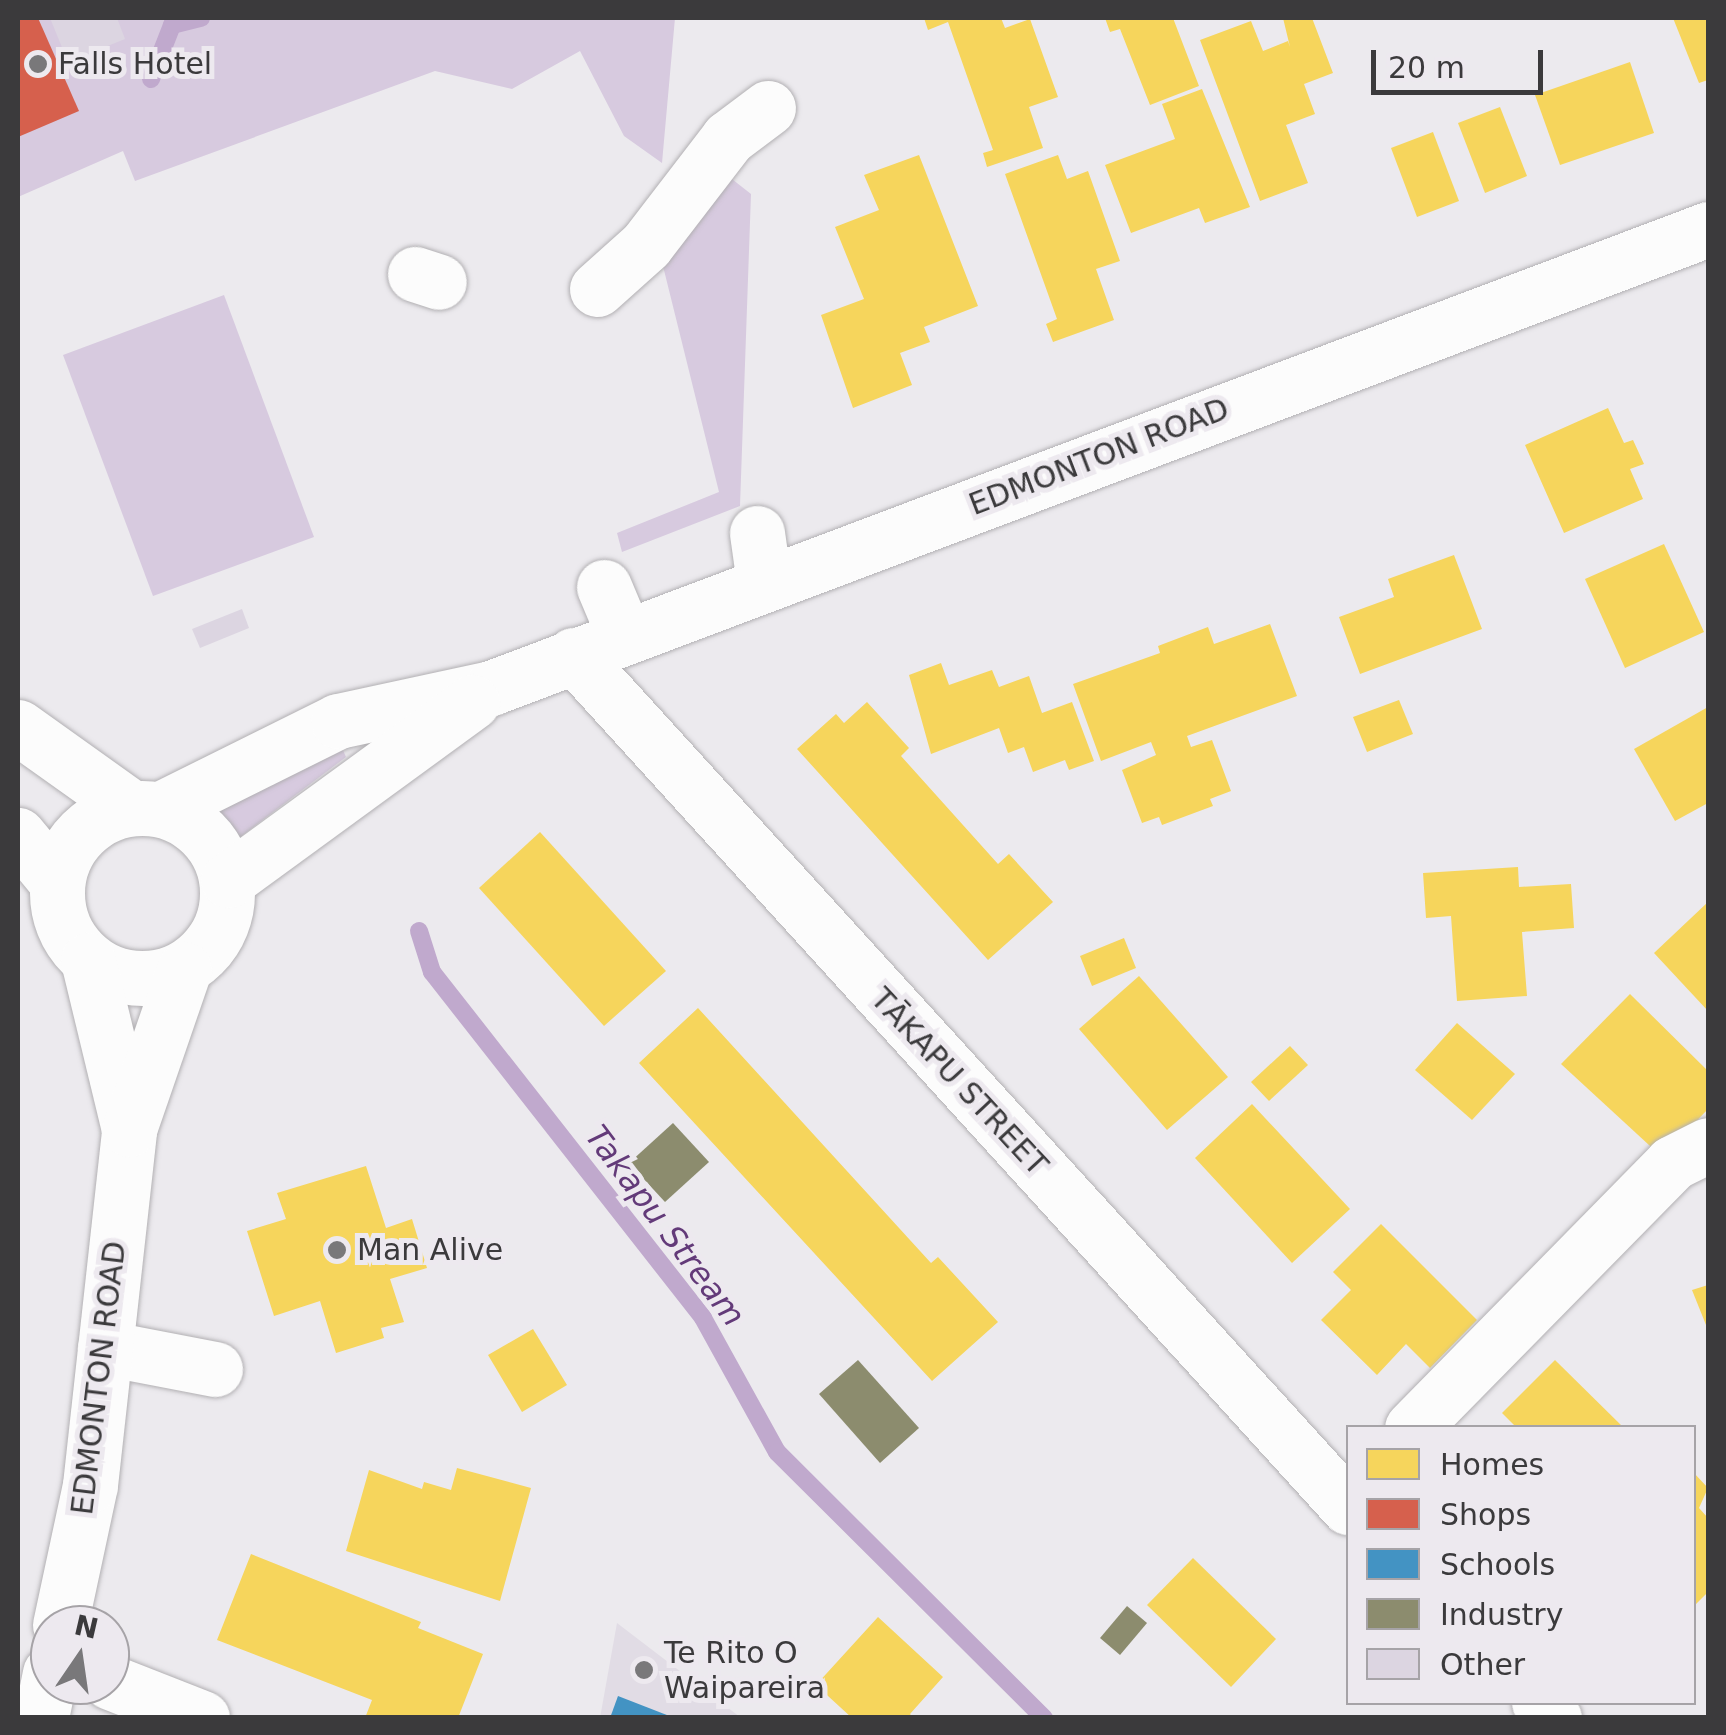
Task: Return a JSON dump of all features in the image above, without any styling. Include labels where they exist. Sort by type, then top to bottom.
[{"type":"main road","points":[[597,289],[646,245],[728,138],[768,108]]},
{"type":"main road","name":"EDMONTON ROAD","points":[[145,808],[338,720],[492,688],[625,637],[761,558],[1708,229]]},
{"type":"main road","points":[[604,587],[625,637]]},
{"type":"main road","name":"TĀKAPU STREET","points":[[573,654],[1346,1498]]},
{"type":"main road","name":"EDMONTON ROAD","points":[[228,880],[492,688]]},
{"type":"main road","points":[[18,727],[145,808],[203,832],[228,880],[228,910],[207,949],[184,968],[144,979],[114,975],[88,960],[68,938],[57,911],[56,881],[71,843],[92,822],[145,808]]},
{"type":"main road","points":[[18,836],[56,881]]},
{"type":"main road","name":"EDMONTON ROAD","points":[[88,960],[129,1129]]},
{"type":"main road","name":"EDMONTON ROAD","points":[[64,1605],[90,1486],[129,1129],[184,968]]},
{"type":"main road","points":[[1415,1425],[1672,1164],[1708,1145]]},
{"type":"main road","points":[[105,1348],[215,1368]]},
{"type":"main road","points":[[130,1690],[202,1718]]},
{"type":"shaded area","points":[[18,18],[675,18],[662,163],[624,136],[580,51],[512,89],[435,71],[135,181],[123,151],[18,197]]},
{"type":"shaded area","points":[[723,172],[751,194],[740,506],[622,552],[617,533],[719,492],[660,254]]},
{"type":"shaded area","points":[[224,295],[314,537],[153,596],[63,355]]},
{"type":"shaded area","points":[[342,748],[346,757],[223,850],[212,813]]},
{"type":"shaded area","name":"Te Rito O Waipareira","points":[[617,1623],[740,1717],[600,1718]]},
{"type":"building: Homes","points":[[924,18],[1001,18],[1005,28],[1030,19],[1058,97],[1029,107],[1043,148],[987,167],[983,153],[993,150],[948,22],[928,30]]},
{"type":"building: Homes","points":[[1105,18],[1173,18],[1199,86],[1150,105],[1120,29],[1110,32]]},
{"type":"building: Homes","points":[[1283,18],[1312,18],[1333,73],[1304,84],[1315,114],[1286,125],[1308,183],[1260,201],[1200,40],[1251,21],[1263,51],[1288,41],[1290,47]]},
{"type":"building: Homes","points":[[1673,18],[1708,18],[1708,80],[1699,83]]},
{"type":"building: Homes","points":[[1630,62],[1654,133],[1560,165],[1535,95]]},
{"type":"building: Homes","points":[[1202,89],[1250,207],[1205,223],[1199,208],[1131,233],[1105,165],[1175,139],[1162,104]]},
{"type":"building: Homes","points":[[1500,107],[1527,176],[1485,193],[1458,123]]},
{"type":"building: Homes","points":[[1433,132],[1459,201],[1417,217],[1391,148]]},
{"type":"building: Homes","points":[[919,155],[978,306],[924,327],[930,342],[900,353],[912,385],[853,408],[821,315],[864,299],[835,227],[879,210],[864,175]]},
{"type":"building: Homes","points":[[1058,155],[1067,179],[1088,171],[1120,261],[1096,269],[1114,320],[1053,342],[1046,324],[1057,319],[1005,174]]},
{"type":"building: Homes","points":[[1608,408],[1624,443],[1633,440],[1644,464],[1630,469],[1643,499],[1564,533],[1525,445]]},
{"type":"building: Homes","points":[[1664,544],[1704,632],[1625,668],[1585,579]]},
{"type":"building: Homes","points":[[1454,555],[1482,629],[1360,674],[1339,617],[1394,597],[1388,579]]},
{"type":"building: Homes","points":[[1270,624],[1297,696],[1187,736],[1191,747],[1212,740],[1231,791],[1210,799],[1213,806],[1162,825],[1159,817],[1142,823],[1122,770],[1156,755],[1151,742],[1101,761],[1073,684],[1160,653],[1158,646],[1208,627],[1214,644]]},
{"type":"building: Homes","points":[[941,663],[949,685],[992,670],[999,687],[1029,676],[1042,713],[1072,702],[1094,761],[1069,770],[1065,760],[1033,772],[1024,747],[1008,753],[999,728],[931,754],[909,675]]},
{"type":"building: Homes","points":[[1399,700],[1413,734],[1367,752],[1353,717]]},
{"type":"building: Homes","points":[[867,702],[909,748],[901,756],[998,864],[1009,854],[1053,902],[988,960],[797,749],[836,714],[844,723]]},
{"type":"building: Homes","points":[[1708,707],[1708,803],[1675,821],[1634,749]]},
{"type":"building: Homes","points":[[540,832],[666,971],[604,1026],[479,888]]},
{"type":"building: Homes","points":[[1518,867],[1519,887],[1571,884],[1574,928],[1522,932],[1527,996],[1457,1001],[1451,916],[1426,918],[1423,873]]},
{"type":"building: Homes","points":[[1708,902],[1708,1011],[1654,953]]},
{"type":"building: Homes","points":[[1124,938],[1136,968],[1092,986],[1080,956]]},
{"type":"building: Homes","points":[[1139,976],[1228,1077],[1167,1130],[1079,1029]]},
{"type":"building: Homes","points":[[1630,994],[1708,1071],[1708,1109],[1662,1157],[1561,1064]]},
{"type":"building: Homes","points":[[698,1008],[931,1263],[938,1257],[998,1322],[932,1381],[639,1063]]},
{"type":"building: Homes","points":[[1457,1023],[1515,1074],[1472,1120],[1415,1070]]},
{"type":"building: Homes","points":[[1290,1046],[1308,1065],[1269,1101],[1251,1082]]},
{"type":"building: Homes","points":[[1252,1104],[1350,1209],[1292,1263],[1195,1158]]},
{"type":"building: Homes","name":"Man Alive","points":[[366,1166],[386,1228],[412,1219],[427,1268],[390,1279],[404,1322],[381,1328],[384,1338],[336,1353],[320,1301],[274,1316],[247,1231],[286,1219],[277,1193]]},
{"type":"building: Homes","points":[[1381,1224],[1477,1320],[1430,1368],[1406,1344],[1377,1375],[1321,1320],[1351,1290],[1333,1272]]},
{"type":"building: Homes","points":[[1708,1285],[1708,1330],[1692,1290]]},
{"type":"building: Homes","points":[[533,1329],[567,1385],[522,1412],[488,1355]]},
{"type":"building: Homes","points":[[1555,1360],[1621,1425],[1514,1425],[1502,1413]]},
{"type":"building: Homes","points":[[457,1468],[531,1488],[500,1601],[346,1551],[369,1470],[422,1489],[424,1482],[451,1490]]},
{"type":"building: Homes","points":[[1696,1475],[1708,1488],[1699,1508],[1708,1518],[1708,1592],[1696,1604]]},
{"type":"building: Homes","points":[[251,1554],[421,1622],[418,1628],[483,1654],[458,1718],[365,1718],[372,1700],[217,1640]]},
{"type":"building: Homes","points":[[1193,1558],[1276,1639],[1231,1687],[1147,1605]]},
{"type":"building: Homes","points":[[878,1617],[943,1677],[910,1714],[913,1718],[852,1718],[816,1685]]},
{"type":"building: Shops","name":"Falls Hotel","points":[[18,18],[38,18],[79,111],[18,137]]},
{"type":"building: Schools","points":[[618,1696],[672,1717],[672,1718],[610,1718]]},
{"type":"building: Industry","points":[[673,1123],[709,1162],[665,1202],[629,1163]]},
{"type":"building: Industry","points":[[858,1360],[919,1428],[880,1463],[819,1394]]},
{"type":"building: Industry","points":[[1127,1606],[1147,1623],[1120,1655],[1100,1638]]},
{"type":"building: Other","points":[[50,18],[117,18],[125,39],[68,62]]},
{"type":"building: Other","points":[[242,609],[249,628],[200,648],[192,629]]},
{"type":"waterway","name":"Takapu Stream","points":[[151,79],[172,25],[201,18]]},
{"type":"waterway","name":"Takapu Stream","points":[[419,931],[432,972],[703,1318],[777,1452],[1044,1718]]},
{"type":"place","name":"Falls Hotel","points":[[38,64]]},
{"type":"place","name":"Man Alive","points":[[337,1250]]},
{"type":"place","name":"Te Rito O Waipareira","points":[[644,1670]]}]
